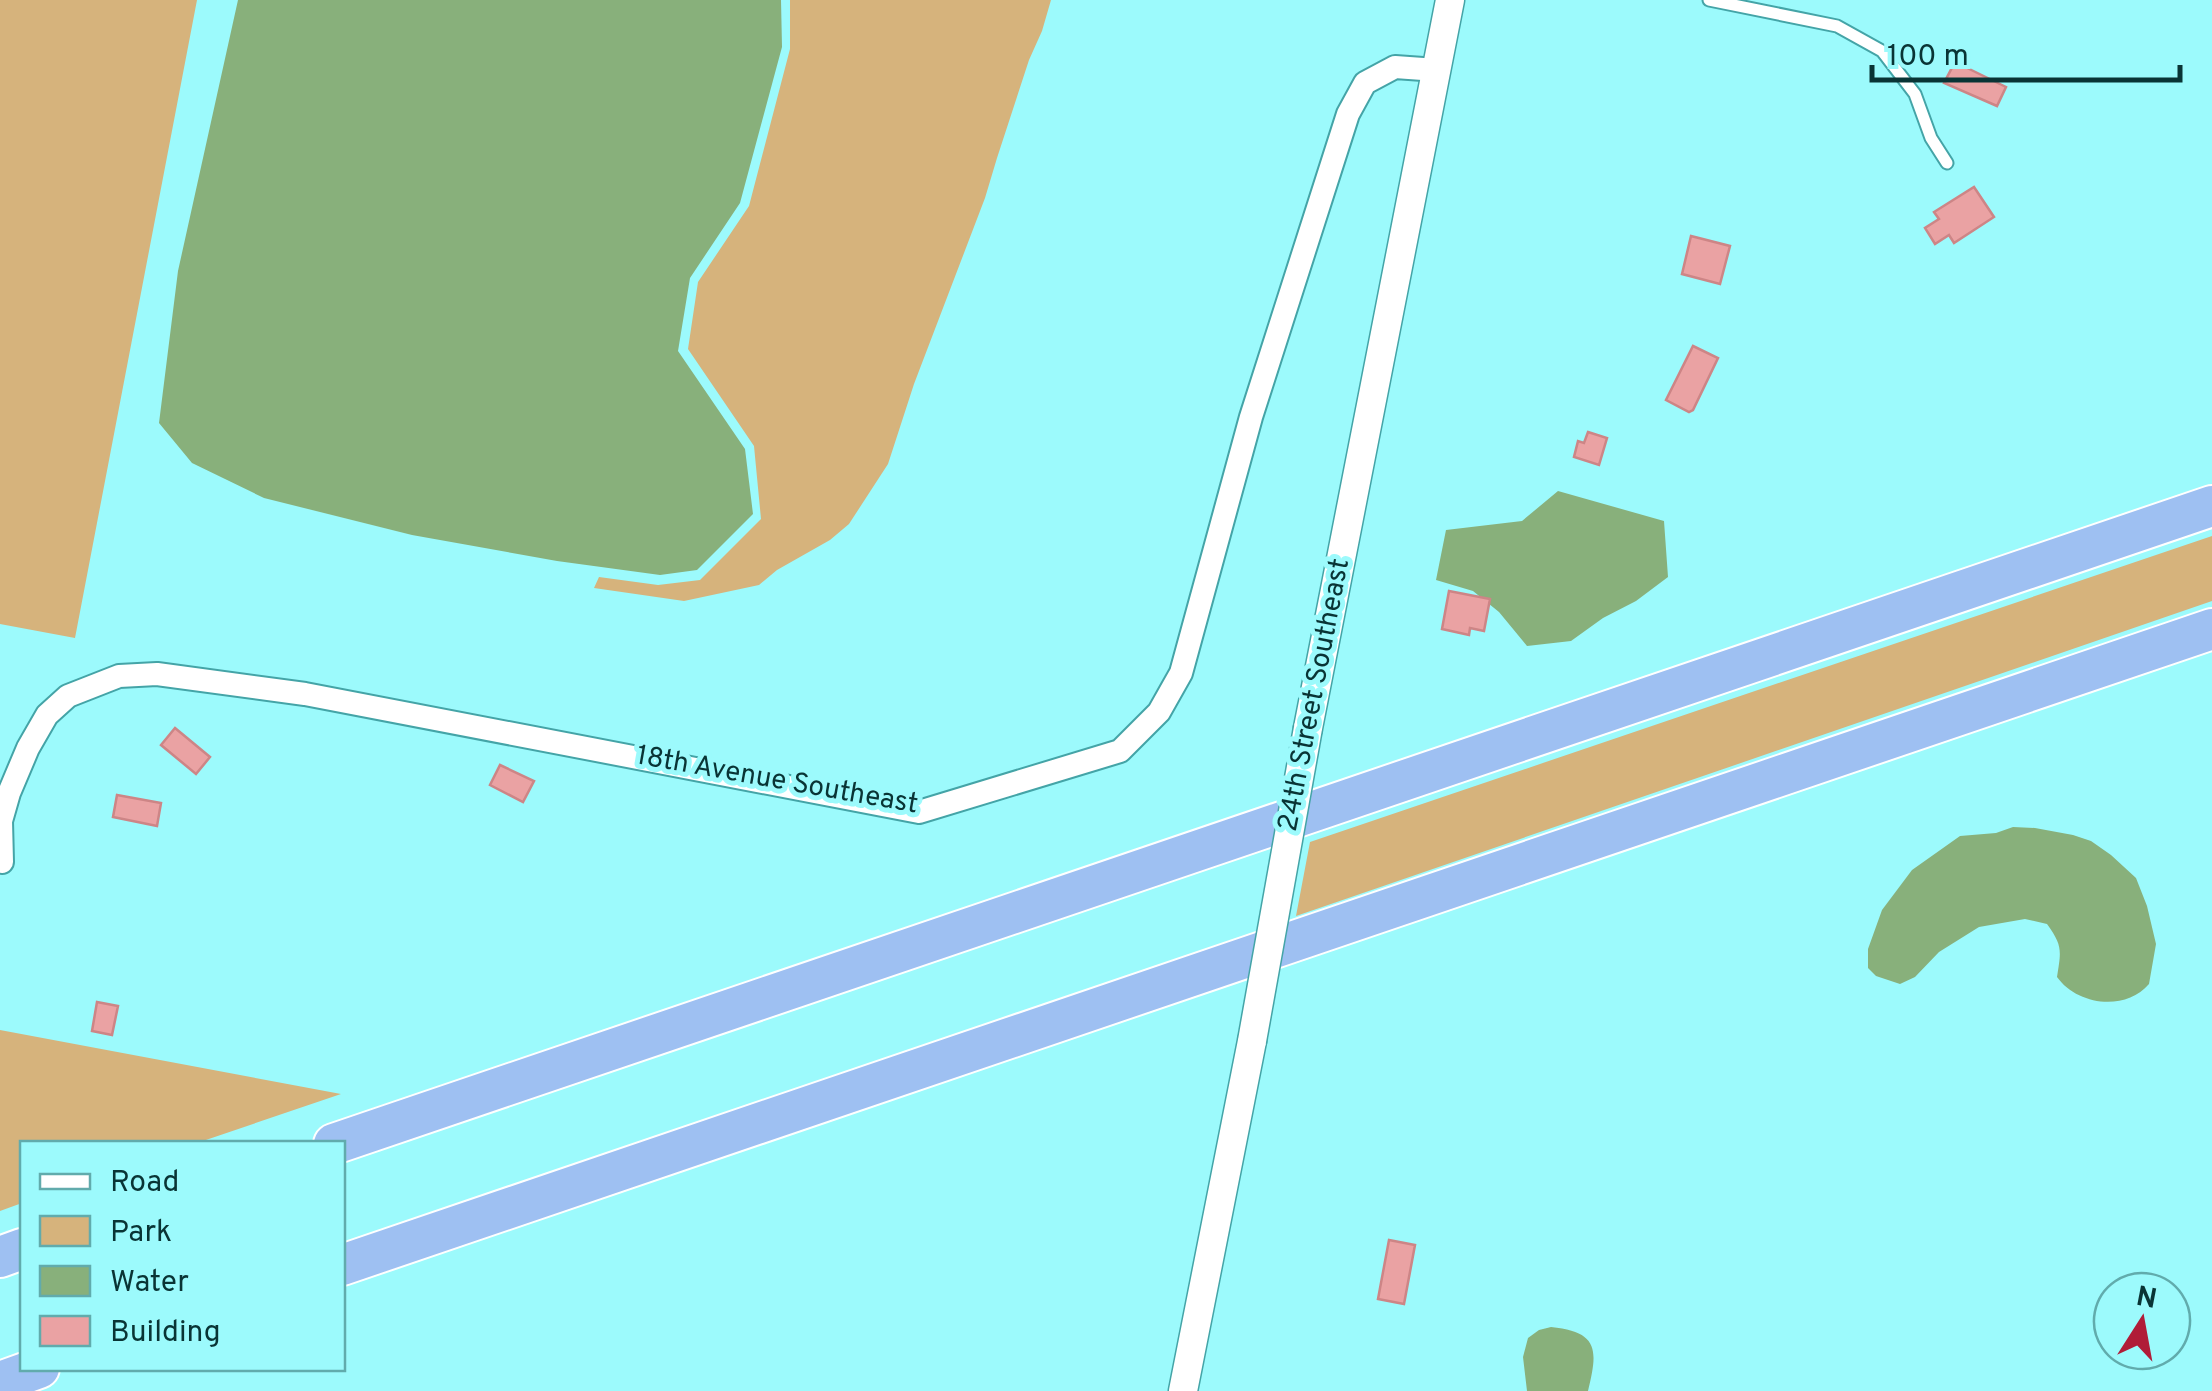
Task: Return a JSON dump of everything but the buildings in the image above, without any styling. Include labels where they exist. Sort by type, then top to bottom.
[{"type":"highway","points":[[343,1141],[2212,506]]},
{"type":"highway","points":[[345,1264],[2212,629]]},
{"type":"highway","points":[[0,1382],[31,1371]]},
{"type":"street","name":"24th Street Southeast","points":[[1183,1391],[1450,0]]},
{"type":"street","name":"18th Avenue Southeast","points":[[2,862],[1,821],[9,793],[47,715],[68,696],[120,676],[157,674],[305,694],[919,812],[1120,752],[1158,712],[1181,673],[1251,416],[1348,114],[1365,83],[1395,68],[1437,70]]},
{"type":"lane","points":[[1709,0],[1837,26],[1882,51],[1915,94],[1930,138],[1947,163]]},
{"type":"green space","points":[[0,0],[197,0],[75,638],[0,624]]},
{"type":"green space","points":[[790,0],[1051,0],[985,198],[888,464],[849,524],[759,585],[684,601],[594,588],[599,577],[658,585],[700,580],[761,519],[754,446],[688,349],[698,282],[749,206],[790,49]]},
{"type":"green space","points":[[2212,536],[2212,601],[1296,916],[1310,842]]},
{"type":"green space","points":[[0,1030],[341,1094],[203,1141],[20,1141],[20,1204],[0,1211]]},
{"type":"water","points":[[238,0],[781,0],[782,47],[740,203],[690,278],[678,351],[745,449],[753,514],[697,570],[660,575],[557,561],[412,535],[264,498],[192,463],[159,423],[178,271]]},
{"type":"water","points":[[1558,491],[1664,521],[1668,577],[1571,641],[1527,646],[1499,612],[1473,591],[1436,580],[1446,530],[1522,521]]},
{"type":"water","points":[[2013,827],[2091,841],[2136,878],[2156,944],[2149,984],[2139,993],[2102,1002],[2076,994],[2057,977],[2060,949],[2047,924],[2025,919],[1979,927],[1939,952],[1915,977],[1900,984],[1876,976],[1868,968],[1868,949],[1882,910],[1912,870],[1960,836],[1996,833]]},
{"type":"water","points":[[1551,1327],[1578,1333],[1591,1345],[1593,1364],[1588,1391],[1527,1391],[1523,1357],[1528,1338]]}]
